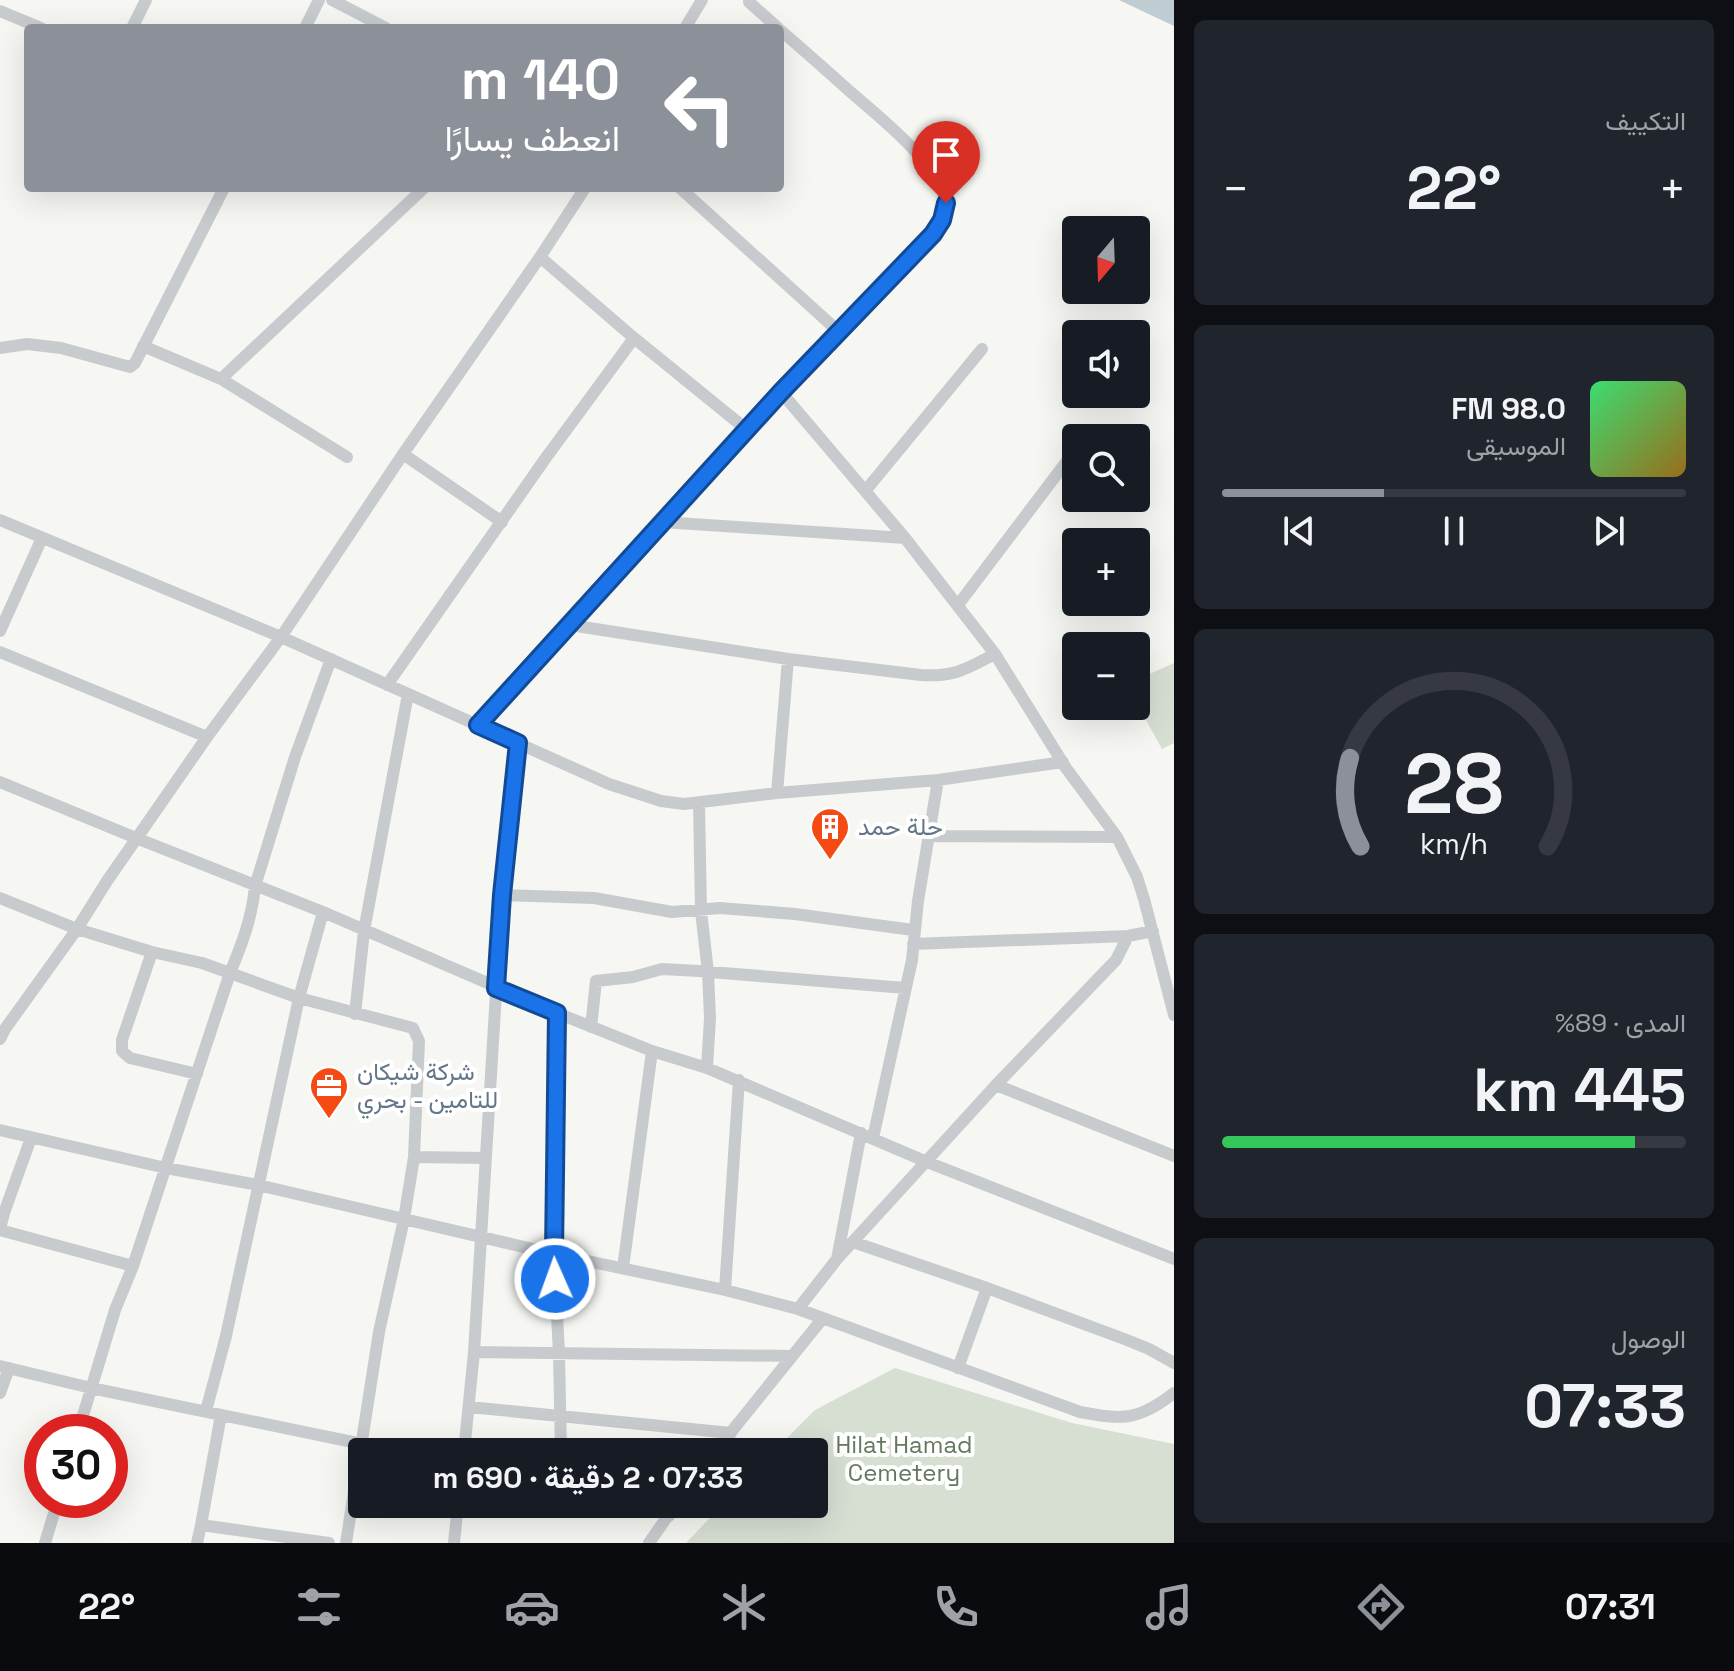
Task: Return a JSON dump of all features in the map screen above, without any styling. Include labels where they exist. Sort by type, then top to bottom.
[{"type":"street","points":[[134,24],[146,0]]},
{"type":"street","points":[[307,24],[319,0]]},
{"type":"street","points":[[332,0],[378,24]]},
{"type":"street","points":[[687,24],[702,0]]},
{"type":"street","points":[[749,2],[773,24]]},
{"type":"street","points":[[0,11],[31,24]]},
{"type":"street","points":[[478,725],[746,429],[933,234],[942,220],[946,203],[921,159],[897,133],[784,33]]},
{"type":"street","points":[[0,348],[27,344],[61,348],[130,367],[135,363],[222,192]]},
{"type":"street","points":[[221,379],[420,192]]},
{"type":"street","points":[[2,1032],[77,929],[207,737],[281,637],[582,192]]},
{"type":"street","points":[[684,192],[838,331]]},
{"type":"street","points":[[540,257],[746,429]]},
{"type":"street","points":[[387,685],[634,338]]},
{"type":"street","points":[[143,346],[221,379],[347,457]]},
{"type":"street","points":[[866,490],[982,349]]},
{"type":"street","points":[[781,392],[866,490],[995,654],[1063,762],[1117,837],[1137,877],[1174,1015]]},
{"type":"street","points":[[403,454],[502,522]]},
{"type":"street","points":[[958,605],[1062,468]]},
{"type":"street","points":[[0,520],[281,637],[609,784],[661,801],[699,803],[777,793],[938,780],[1063,762]]},
{"type":"street","points":[[662,522],[905,538]]},
{"type":"street","points":[[0,631],[42,538]]},
{"type":"street","points":[[570,625],[788,659],[942,676],[959,673],[995,654]]},
{"type":"street","points":[[0,652],[207,737]]},
{"type":"street","points":[[83,1414],[115,1310],[133,1266],[230,973],[247,933],[255,886],[295,757],[331,659]]},
{"type":"street","points":[[777,793],[788,659]]},
{"type":"street","points":[[355,1014],[364,931],[408,694]]},
{"type":"street","points":[[466,1438],[474,1352],[502,895],[518,743]]},
{"type":"street","points":[[837,1259],[912,960],[913,930],[938,780]]},
{"type":"street","points":[[0,782],[323,912],[591,1027],[739,1080],[927,1162],[1174,1259]]},
{"type":"street","points":[[699,803],[701,911],[710,1018],[707,1068]]},
{"type":"street","points":[[928,836],[1117,837]]},
{"type":"street","points":[[502,895],[594,898],[672,912],[720,908],[795,914],[913,930]]},
{"type":"street","points":[[0,898],[77,929],[152,952],[202,963],[299,998],[413,1028],[419,1041],[414,1157],[379,1332],[362,1438]]},
{"type":"street","points":[[206,1411],[226,1336],[299,998],[323,912]]},
{"type":"street","points":[[913,944],[1128,936],[1153,931]]},
{"type":"street","points":[[798,1309],[837,1259],[996,1085],[1116,960],[1128,936]]},
{"type":"street","points":[[152,952],[122,1040],[122,1051],[130,1058],[197,1074]]},
{"type":"street","points":[[591,1027],[596,981],[633,977],[662,969],[905,988]]},
{"type":"street","points":[[557,1013],[554,1254],[561,1438]]},
{"type":"street","points":[[623,1268],[652,1051]]},
{"type":"street","points":[[725,1290],[739,1080]]},
{"type":"street","points":[[996,1085],[1174,1156]]},
{"type":"street","points":[[0,1130],[166,1168],[258,1185],[798,1309],[1080,1412],[1124,1417],[1143,1414],[1174,1394]]},
{"type":"street","points":[[31,1138],[0,1229],[133,1266]]},
{"type":"street","points":[[414,1157],[485,1158]]},
{"type":"street","points":[[853,1242],[1149,1349],[1174,1363]]},
{"type":"street","points":[[958,1368],[987,1288]]},
{"type":"street","points":[[727,1438],[823,1318]]},
{"type":"street","points":[[474,1352],[792,1356]]},
{"type":"street","points":[[0,1393],[4,1367],[348,1442]]},
{"type":"street","points":[[469,1407],[731,1433]]},
{"type":"street","points":[[197,1543],[221,1415]]},
{"type":"street","points":[[45,1543],[53,1518]]},
{"type":"street","points":[[346,1543],[350,1518]]},
{"type":"street","points":[[454,1543],[457,1518]]},
{"type":"street","points":[[649,1543],[668,1518]]},
{"type":"street","points":[[201,1525],[329,1543]]},
{"type":"green space","points":[[1174,663],[1174,743],[1162,749],[1146,720],[1150,720],[1150,674]]},
{"type":"green space","name":"Hilat Hamad Cemetery","points":[[895,1368],[1072,1423],[1174,1444],[1174,1543],[686,1543],[710,1518],[828,1518],[828,1438],[787,1438],[815,1410]]},
{"type":"shaded area","points":[[1119,0],[1174,0],[1174,26]]},
{"type":"place","name":"حلة حمد","points":[[830,861]]},
{"type":"place","name":"شركة شيكان للتامين - بحري","points":[[329,1120]]},
{"type":"route","points":[[555,1279],[557,1013],[496,988],[518,743],[478,725],[781,392],[933,234],[942,220],[946,203]]}]
